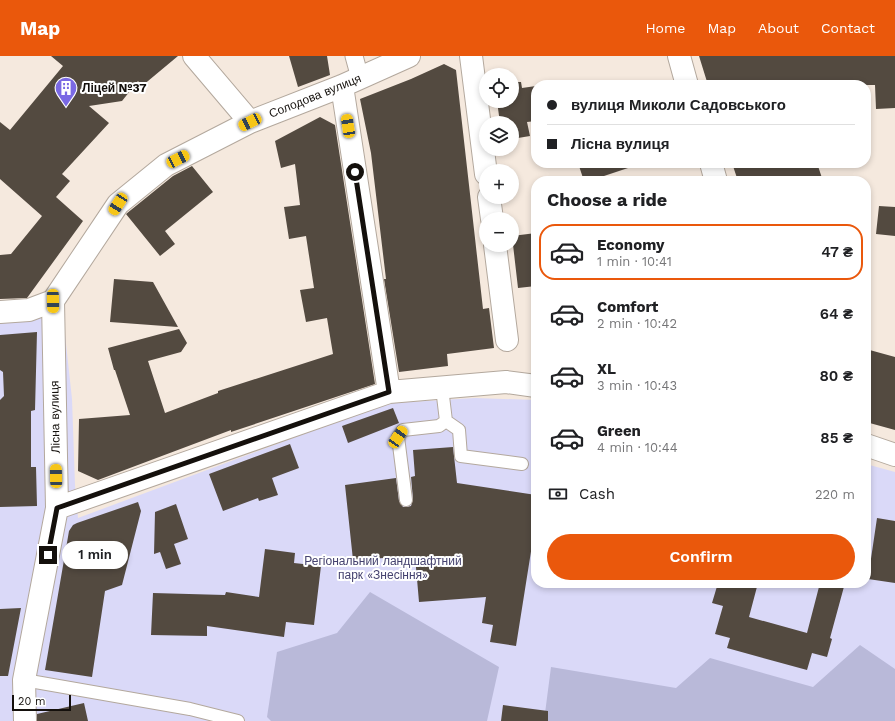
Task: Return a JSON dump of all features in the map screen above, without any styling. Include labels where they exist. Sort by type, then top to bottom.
[{"type":"street","points":[[194,56],[250,122]]},
{"type":"street","points":[[354,56],[351,82],[389,392]]},
{"type":"street","name":"Солодова вулиця","points":[[53,301],[118,204],[166,165],[250,122],[351,82],[409,56]]},
{"type":"street","points":[[471,56],[485,164]]},
{"type":"street","points":[[679,56],[686,80]]},
{"type":"street","points":[[496,252],[507,340]]},
{"type":"street","points":[[0,312],[29,310],[53,301]]},
{"type":"street","name":"Лісна вулиця","points":[[24,721],[24,680],[57,508],[53,301]]},
{"type":"street","points":[[57,508],[389,392],[506,382],[531,385]]},
{"type":"street","points":[[871,447],[895,455]]},
{"type":"lane","points":[[442,388],[446,421],[459,430],[461,456],[522,464]]},
{"type":"lane","points":[[406,500],[398,437],[403,430],[438,426],[446,421]]},
{"type":"lane","points":[[24,680],[190,709],[238,721]]},
{"type":"green space","name":"Регіональний ландшафтний парк «Знесіння»","points":[[0,307],[62,307],[72,399],[75,485],[78,518],[355,415],[393,403],[475,398],[531,400],[531,588],[871,588],[871,465],[895,472],[895,721],[0,721]]},
{"type":"shaded area","points":[[370,592],[499,667],[487,721],[271,721],[267,717],[277,652],[337,633]]},
{"type":"shaded area","points":[[860,645],[895,669],[895,721],[544,721],[551,667],[676,688],[710,658],[813,687]]},
{"type":"building","points":[[51,56],[178,56],[142,86],[138,81],[122,101],[89,106],[109,123],[62,174],[70,181],[56,197],[83,221],[27,298],[0,299],[0,255],[11,254],[42,216],[0,179],[0,122],[10,130],[63,66]]},
{"type":"building","points":[[289,56],[327,56],[330,75],[298,87]]},
{"type":"building","points":[[699,56],[895,56],[895,108],[876,109],[875,85],[871,85],[871,80],[706,80]]},
{"type":"building","points":[[444,64],[456,70],[483,309],[489,308],[494,348],[447,354],[448,366],[399,372],[384,279],[386,279],[371,153],[360,99]]},
{"type":"building","points":[[519,82],[521,82],[522,88],[531,87],[531,122],[527,122],[530,136],[519,138],[519,116],[499,116],[498,108],[519,108]]},
{"type":"building","points":[[320,117],[335,125],[375,384],[231,432],[231,430],[98,480],[78,471],[79,419],[130,415],[108,348],[179,329],[187,343],[181,352],[148,361],[165,413],[218,393],[218,391],[333,354],[327,318],[306,322],[300,290],[314,288],[306,236],[289,239],[284,207],[300,205],[295,164],[281,168],[275,141]]},
{"type":"building","points":[[192,166],[213,192],[165,231],[175,244],[160,256],[126,214],[173,176]]},
{"type":"building","points":[[580,168],[628,168],[604,176],[582,176]]},
{"type":"building","points":[[734,168],[819,168],[821,176],[736,176]]},
{"type":"building","points":[[879,206],[895,207],[895,236],[876,234]]},
{"type":"building","points":[[531,234],[531,287],[518,288],[514,252],[519,252],[519,235]]},
{"type":"building","points":[[114,279],[153,282],[178,327],[110,322]]},
{"type":"building","points":[[37,332],[35,410],[31,411],[31,467],[36,467],[37,506],[0,507],[0,400],[4,396],[3,372],[0,370],[0,335]]},
{"type":"building","points":[[871,350],[895,357],[895,430],[871,423]]},
{"type":"building","points":[[393,408],[399,423],[348,443],[342,426]]},
{"type":"building","points":[[290,444],[299,468],[272,478],[278,495],[259,501],[258,498],[223,511],[209,474]]},
{"type":"building","points":[[453,447],[457,483],[531,494],[531,552],[516,646],[490,642],[493,625],[482,623],[486,597],[419,602],[415,556],[353,560],[345,485],[396,478],[399,501],[403,507],[411,506],[413,499],[411,477],[415,476],[413,450]]},
{"type":"building","points":[[138,502],[141,511],[122,585],[105,591],[92,677],[45,670],[69,531],[73,525],[77,523]]},
{"type":"building","points":[[176,504],[188,539],[174,544],[181,564],[166,569],[160,552],[154,554],[155,512]]},
{"type":"building","points":[[877,518],[895,521],[895,583],[871,579],[871,559]]},
{"type":"building","points":[[265,549],[295,553],[294,563],[321,566],[314,625],[286,622],[284,637],[207,626],[207,636],[151,635],[153,593],[225,595],[226,592],[259,597]]},
{"type":"building","points":[[716,588],[757,588],[749,617],[807,633],[819,588],[844,588],[830,638],[832,639],[827,657],[812,653],[807,670],[727,648],[730,638],[715,634],[723,606],[712,603]]},
{"type":"building","points":[[21,608],[8,676],[0,676],[0,609]]},
{"type":"building","points":[[84,703],[88,721],[37,721],[37,714]]},
{"type":"building","points":[[503,705],[548,711],[548,721],[501,721]]},
{"type":"place","name":"Ліцей №37","points":[[66,108]]},
{"type":"route","points":[[48,555],[57,508],[389,392],[355,172]]}]
